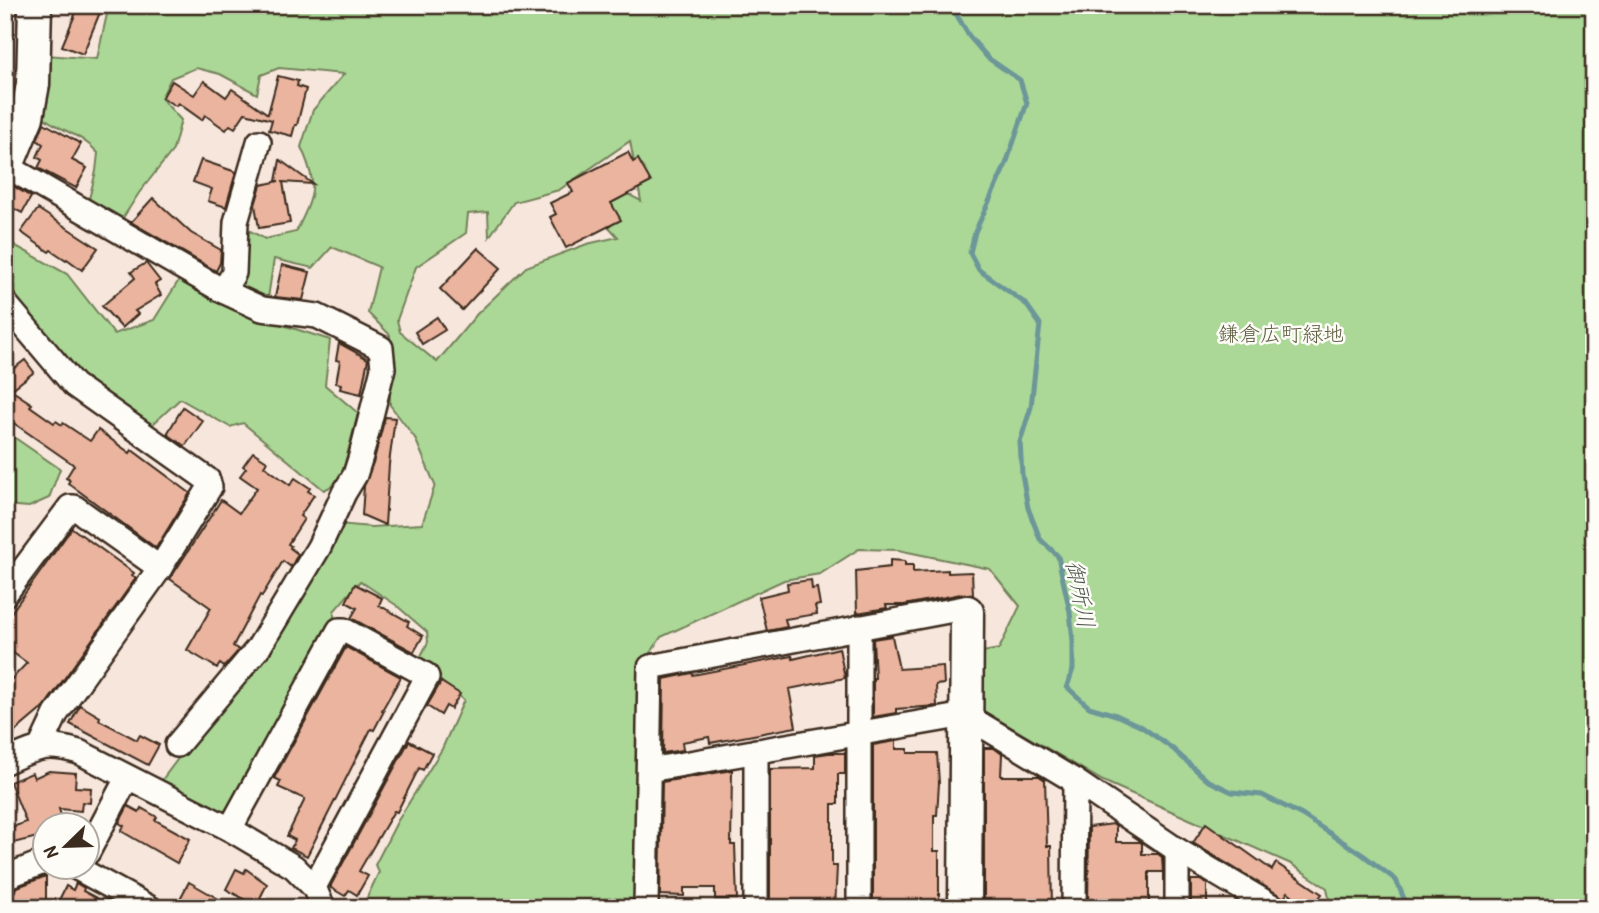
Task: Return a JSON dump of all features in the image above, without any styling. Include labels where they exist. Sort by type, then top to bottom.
[{"type":"street","points":[[35,5],[33,84],[27,117],[6,169],[262,309],[317,316],[381,348],[383,368],[355,475],[319,547],[259,648],[177,745]]},
{"type":"street","points":[[223,290],[233,273],[236,222],[259,142]]},
{"type":"street","points":[[5,303],[74,385],[208,480],[210,487],[160,568],[55,715],[41,746]]},
{"type":"street","points":[[5,594],[70,507],[74,507],[160,568]]},
{"type":"street","points":[[646,908],[650,667],[964,608],[967,612],[965,908]]},
{"type":"street","points":[[859,627],[859,908]]},
{"type":"street","points":[[5,762],[41,746],[79,752],[230,829],[295,867],[318,897],[426,675],[344,630],[339,630],[230,829]]},
{"type":"street","points":[[649,770],[965,715],[1075,781],[1177,850],[1275,908]]},
{"type":"street","points":[[756,751],[756,908]]},
{"type":"street","points":[[102,824],[127,778]]},
{"type":"street","points":[[1074,908],[1075,781]]},
{"type":"street","points":[[1177,850],[1177,908]]},
{"type":"street","points":[[5,877],[32,866]]},
{"type":"street","points":[[102,878],[150,908]]},
{"type":"green space","name":"鎌倉広町緑地","points":[[109,5],[1594,5],[1594,908],[1331,908],[1327,888],[1291,864],[1103,781],[980,709],[982,652],[999,649],[1020,606],[990,569],[898,550],[859,549],[820,574],[784,580],[661,637],[643,665],[638,896],[634,899],[606,908],[362,908],[379,872],[375,865],[397,822],[442,749],[464,700],[418,662],[428,642],[427,632],[396,605],[360,581],[334,611],[334,623],[231,811],[222,814],[162,780],[218,705],[338,524],[371,527],[422,524],[435,485],[415,438],[390,405],[390,335],[368,313],[379,267],[332,247],[313,268],[274,259],[268,298],[261,318],[330,340],[325,385],[358,413],[340,482],[324,490],[243,423],[230,427],[180,399],[152,425],[69,372],[27,315],[8,326],[5,324],[5,240],[67,274],[114,334],[154,320],[179,280],[226,304],[243,227],[265,239],[296,232],[312,190],[307,160],[301,147],[313,110],[344,74],[279,68],[261,75],[257,94],[220,74],[196,68],[171,78],[161,98],[181,120],[173,150],[139,193],[119,224],[87,207],[98,153],[86,142],[43,117],[47,55],[97,59]],"holes":[[[630,141],[641,201],[624,192],[606,201],[599,216],[618,237],[587,244],[526,267],[477,314],[437,362],[400,332],[397,320],[416,267],[466,233],[468,214],[488,212],[489,237],[514,202],[559,190]]]},
{"type":"green space","points":[[5,431],[60,469],[49,498],[29,507],[5,505]]},
{"type":"building","points":[[79,5],[103,5],[83,54],[62,46]]},
{"type":"building","points":[[278,76],[298,81],[297,86],[306,89],[292,136],[269,130],[272,120],[245,113],[235,128],[230,125],[226,130],[205,115],[202,120],[178,103],[176,106],[162,98],[172,81],[194,95],[204,81],[226,97],[232,89],[268,114]]},
{"type":"building","points":[[44,123],[81,144],[72,160],[87,168],[76,188],[38,168],[42,160],[37,157],[43,144],[37,140]]},
{"type":"building","points":[[628,152],[633,162],[638,159],[651,182],[611,203],[621,220],[566,248],[550,217],[556,214],[550,203],[573,192],[568,183]]},
{"type":"building","points":[[201,160],[236,172],[226,207],[208,201],[212,189],[193,182]]},
{"type":"building","points":[[280,160],[313,184],[283,182],[290,223],[259,228],[255,205],[261,185],[279,181],[276,181]]},
{"type":"building","points":[[13,186],[31,197],[22,213],[5,204],[5,194]]},
{"type":"building","points":[[153,198],[191,233],[221,250],[216,271],[131,222]]},
{"type":"building","points":[[38,209],[98,248],[82,270],[51,250],[49,252],[21,232]]},
{"type":"building","points":[[478,248],[501,268],[462,310],[440,289]]},
{"type":"building","points":[[146,263],[160,281],[155,284],[161,295],[135,311],[138,314],[122,328],[102,306],[135,278],[131,272]]},
{"type":"building","points":[[282,265],[310,272],[303,300],[275,297]]},
{"type":"building","points":[[437,317],[445,330],[422,344],[415,332]]},
{"type":"building","points":[[339,343],[368,359],[361,394],[340,389],[341,384],[336,383],[340,361],[336,360]]},
{"type":"building","points":[[25,360],[34,372],[11,390],[32,404],[30,406],[54,423],[63,423],[90,441],[98,430],[130,453],[132,450],[190,493],[156,548],[68,483],[70,480],[66,478],[74,465],[5,417],[5,375]]},
{"type":"building","points":[[183,407],[203,421],[185,446],[167,434]]},
{"type":"building","points":[[385,417],[395,418],[385,525],[362,515],[364,486]]},
{"type":"building","points":[[253,452],[267,461],[264,466],[290,485],[295,478],[310,488],[308,491],[314,495],[300,516],[304,519],[288,544],[298,554],[291,567],[283,561],[262,596],[260,595],[233,646],[239,650],[224,667],[220,664],[217,668],[187,650],[211,608],[170,579],[221,500],[239,513],[257,488],[240,476],[246,468],[243,466]]},
{"type":"building","points":[[72,528],[134,573],[132,576],[136,578],[44,707],[5,740],[5,686],[27,663],[5,647],[5,621]]},
{"type":"building","points":[[890,560],[905,561],[905,565],[913,565],[913,572],[972,572],[973,595],[961,594],[904,605],[886,605],[887,608],[857,613],[856,571],[890,567]]},
{"type":"building","points":[[811,580],[812,589],[817,588],[820,605],[815,606],[817,614],[785,619],[787,627],[767,631],[759,597],[788,590],[787,583]]},
{"type":"building","points":[[355,584],[382,598],[379,605],[409,622],[407,626],[423,636],[414,652],[351,618],[357,608],[346,602]]},
{"type":"building","points":[[892,636],[899,669],[943,666],[944,684],[936,685],[937,706],[896,709],[896,713],[873,717],[873,639]]},
{"type":"building","points":[[346,647],[401,677],[374,730],[371,729],[307,856],[291,848],[295,840],[287,836],[305,799],[278,787],[281,781],[274,778]]},
{"type":"building","points":[[839,648],[845,678],[789,689],[796,727],[710,743],[709,737],[682,742],[683,750],[663,753],[664,679],[792,656],[793,659]]},
{"type":"building","points":[[441,682],[460,694],[451,709],[446,706],[441,715],[427,706]]},
{"type":"building","points":[[80,705],[100,717],[99,720],[137,740],[140,735],[159,745],[148,765],[70,724]]},
{"type":"building","points":[[409,741],[432,753],[423,770],[419,768],[397,812],[394,811],[359,871],[368,876],[357,895],[349,890],[345,896],[331,888],[331,885]]},
{"type":"building","points":[[896,741],[896,749],[908,749],[908,753],[937,753],[939,783],[937,815],[934,815],[934,851],[939,851],[939,908],[873,908],[873,745]]},
{"type":"building","points":[[984,748],[994,748],[1002,754],[1001,776],[1039,776],[1045,780],[1047,846],[1051,846],[1052,908],[984,908]]},
{"type":"building","points":[[845,753],[845,774],[838,774],[838,804],[832,804],[832,866],[837,866],[835,908],[770,908],[770,769],[815,768],[815,755]]},
{"type":"building","points":[[732,770],[731,845],[735,845],[737,899],[715,899],[715,888],[684,888],[684,896],[660,895],[662,782]]},
{"type":"building","points":[[49,771],[76,773],[75,787],[91,788],[90,803],[82,802],[81,811],[32,811],[32,838],[5,845],[5,830],[26,822],[10,782],[32,773],[34,778]]},
{"type":"building","points":[[128,806],[139,812],[141,808],[157,817],[155,820],[190,839],[177,863],[121,831],[124,826],[119,823]]},
{"type":"building","points":[[1206,823],[1272,870],[1276,863],[1322,894],[1311,908],[1308,908],[1288,892],[1284,898],[1193,843]]},
{"type":"building","points":[[1114,824],[1116,842],[1140,842],[1142,854],[1158,854],[1162,857],[1163,872],[1149,872],[1149,906],[1111,905],[1111,908],[1088,908],[1089,827]]},
{"type":"building","points":[[236,869],[244,873],[246,869],[267,884],[256,906],[226,889]]},
{"type":"building","points":[[1191,880],[1200,880],[1207,884],[1207,908],[1191,908]]},
{"type":"building","points":[[33,881],[46,881],[46,908],[5,908],[5,895],[16,891],[15,888]]},
{"type":"building","points":[[189,882],[217,898],[211,908],[175,908]]},
{"type":"building","points":[[76,883],[84,888],[83,891],[115,908],[55,908],[66,886],[73,890]]},
{"type":"waterway","name":"御所川","points":[[951,5],[969,36],[988,58],[1020,80],[1027,103],[1006,164],[975,232],[970,253],[979,270],[1026,304],[1040,324],[1031,407],[1020,442],[1022,474],[1028,508],[1040,539],[1058,556],[1070,612],[1073,669],[1067,687],[1089,707],[1142,727],[1173,749],[1207,780],[1232,792],[1262,795],[1302,815],[1396,880],[1408,908]]}]
